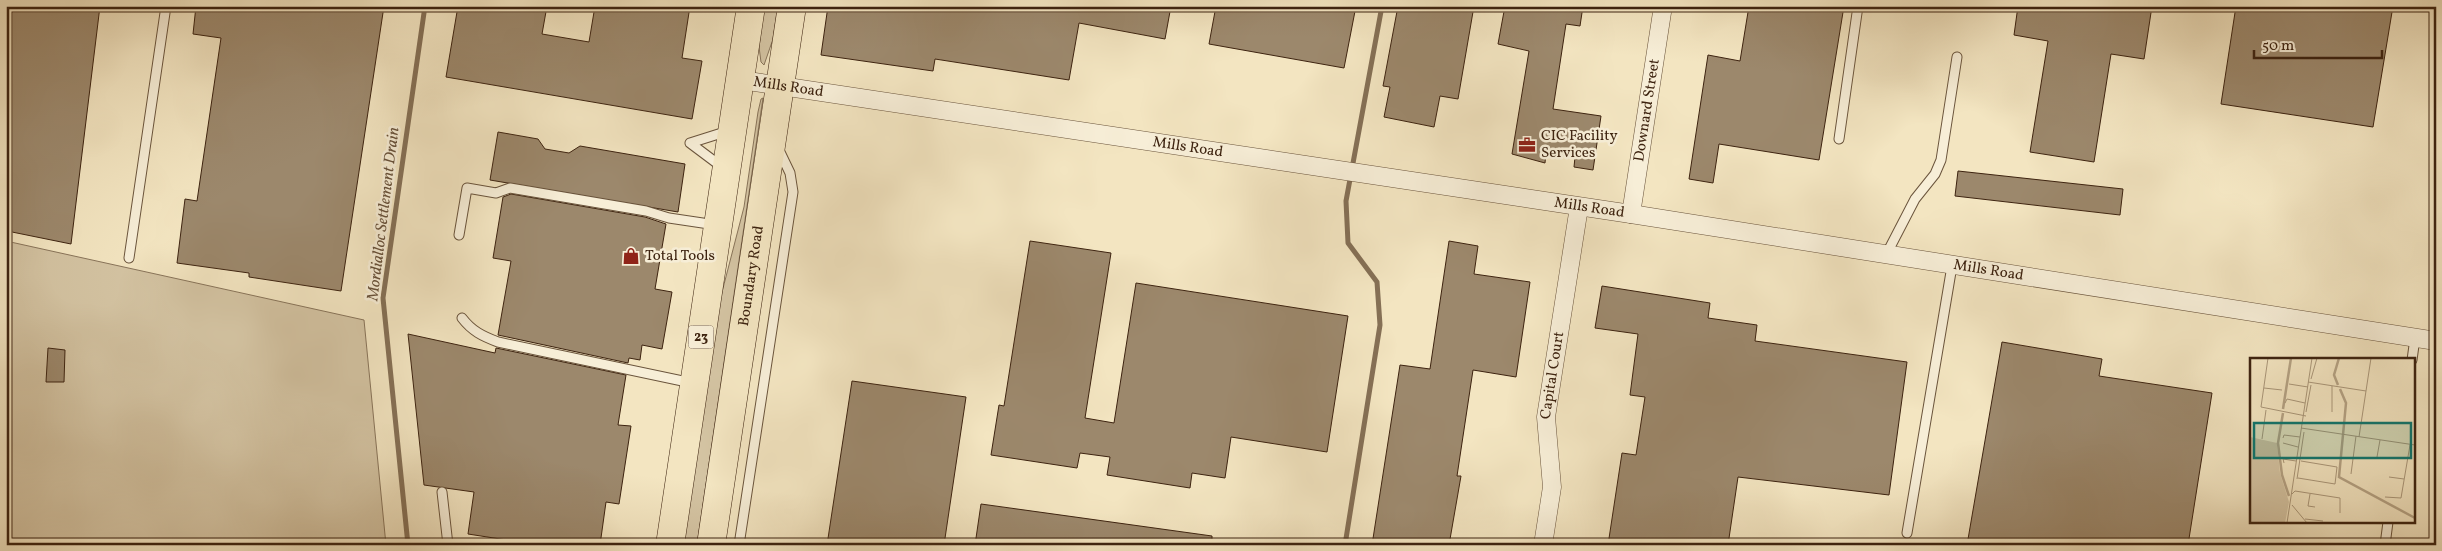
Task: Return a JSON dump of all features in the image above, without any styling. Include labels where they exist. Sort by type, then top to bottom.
[{"type":"main road","name":"23","points":[[670,545],[751,6]]},
{"type":"main road","name":"Boundary Road","points":[[711,545],[792,6]]},
{"type":"street","name":"Downard Street","points":[[1630,214],[1662,6]]},
{"type":"street","name":"Mills Road","points":[[741,80],[1630,214],[2436,341]]},
{"type":"street","name":"Capital Court","points":[[1543,545],[1552,487],[1546,417],[1579,207]]},
{"type":"lane","points":[[129,258],[166,6]]},
{"type":"lane","points":[[1839,139],[1858,6]]},
{"type":"lane","points":[[1886,255],[1915,199],[1935,174],[1941,160],[1957,57]]},
{"type":"lane","points":[[727,171],[690,143],[733,129]]},
{"type":"lane","points":[[739,545],[793,192],[790,173],[773,137]]},
{"type":"lane","points":[[459,235],[467,188],[496,193],[510,188],[646,210],[669,218],[718,226]]},
{"type":"lane","points":[[1907,533],[1952,266]]},
{"type":"lane","points":[[462,318],[470,328],[482,336],[498,342],[694,384]]},
{"type":"lane","points":[[2412,358],[2415,338]]},
{"type":"lane","points":[[442,492],[448,545]]},
{"type":"lane","points":[[2384,545],[2388,524]]},
{"type":"shaded area","points":[[764,6],[778,6],[773,39],[764,65],[761,62],[759,47]]},
{"type":"shaded area","points":[[763,98],[697,545],[683,545],[721,296],[744,207],[758,112],[761,99]]},
{"type":"shaded area","points":[[6,241],[364,320],[386,545],[6,545]]},
{"type":"building","points":[[6,6],[100,6],[71,244],[12,232],[6,197]]},
{"type":"building","points":[[196,6],[384,6],[341,291],[249,277],[249,273],[177,263],[185,199],[197,201],[221,38],[193,34]]},
{"type":"building","points":[[458,6],[547,6],[542,34],[589,42],[595,6],[690,6],[682,58],[702,61],[692,119],[446,77]]},
{"type":"building","points":[[828,6],[1171,6],[1165,39],[1079,23],[1069,80],[935,59],[933,71],[821,55]]},
{"type":"building","points":[[1216,6],[1356,6],[1344,68],[1209,44]]},
{"type":"building","points":[[1398,6],[1474,6],[1458,99],[1440,96],[1434,127],[1384,117],[1390,87],[1383,86]]},
{"type":"building","points":[[1505,6],[1583,6],[1580,26],[1566,24],[1553,109],[1601,116],[1593,170],[1574,167],[1575,157],[1546,152],[1545,163],[1512,154],[1529,51],[1498,44]]},
{"type":"building","points":[[1749,6],[1844,6],[1819,160],[1719,144],[1713,183],[1689,179],[1708,55],[1740,61]]},
{"type":"building","points":[[2018,6],[2152,6],[2144,59],[2111,54],[2094,162],[2030,152],[2048,41],[2014,35]]},
{"type":"building","points":[[2236,6],[2393,6],[2373,127],[2221,104]]},
{"type":"building","points":[[498,132],[538,139],[545,149],[569,153],[580,146],[685,164],[678,212],[490,180]]},
{"type":"building","points":[[1958,171],[2123,189],[2120,215],[1955,196]]},
{"type":"building","points":[[511,194],[645,217],[666,224],[655,289],[672,292],[662,349],[642,345],[640,360],[629,358],[628,363],[498,335],[511,261],[493,258],[503,197]]},
{"type":"building","points":[[1030,241],[1111,253],[1085,418],[1114,423],[1136,283],[1348,316],[1327,452],[1231,437],[1225,478],[1192,473],[1190,488],[1107,475],[1110,457],[1080,453],[1077,468],[991,455],[999,405],[1004,406]]},
{"type":"building","points":[[1449,241],[1478,246],[1474,274],[1530,282],[1516,377],[1473,370],[1457,476],[1461,476],[1449,545],[1372,545],[1400,365],[1430,369]]},
{"type":"building","points":[[1602,286],[1710,303],[1708,318],[1757,325],[1755,341],[1907,362],[1889,495],[1738,477],[1728,545],[1608,545],[1622,453],[1636,455],[1645,397],[1630,395],[1638,334],[1595,328]]},
{"type":"building","points":[[408,334],[495,353],[496,348],[626,375],[618,425],[631,426],[619,504],[606,502],[600,545],[539,545],[468,534],[474,492],[424,485]]},
{"type":"building","points":[[2002,342],[2102,359],[2099,376],[2212,393],[2188,545],[1967,545]]},
{"type":"building","points":[[48,348],[65,350],[64,382],[46,382]]},
{"type":"building","points":[[852,381],[966,397],[944,545],[827,545]]},
{"type":"building","points":[[981,504],[1212,536],[1212,545],[975,545]]},
{"type":"waterway","name":"Mordialloc Settlement Drain","points":[[408,545],[383,298],[425,6]]},
{"type":"waterway","points":[[1345,545],[1380,325],[1377,282],[1348,243],[1346,201],[1382,6]]},
{"type":"place","name":"CIC Facility Services","points":[[1527,145]]},
{"type":"place","name":"Total Tools","points":[[631,256]]}]
